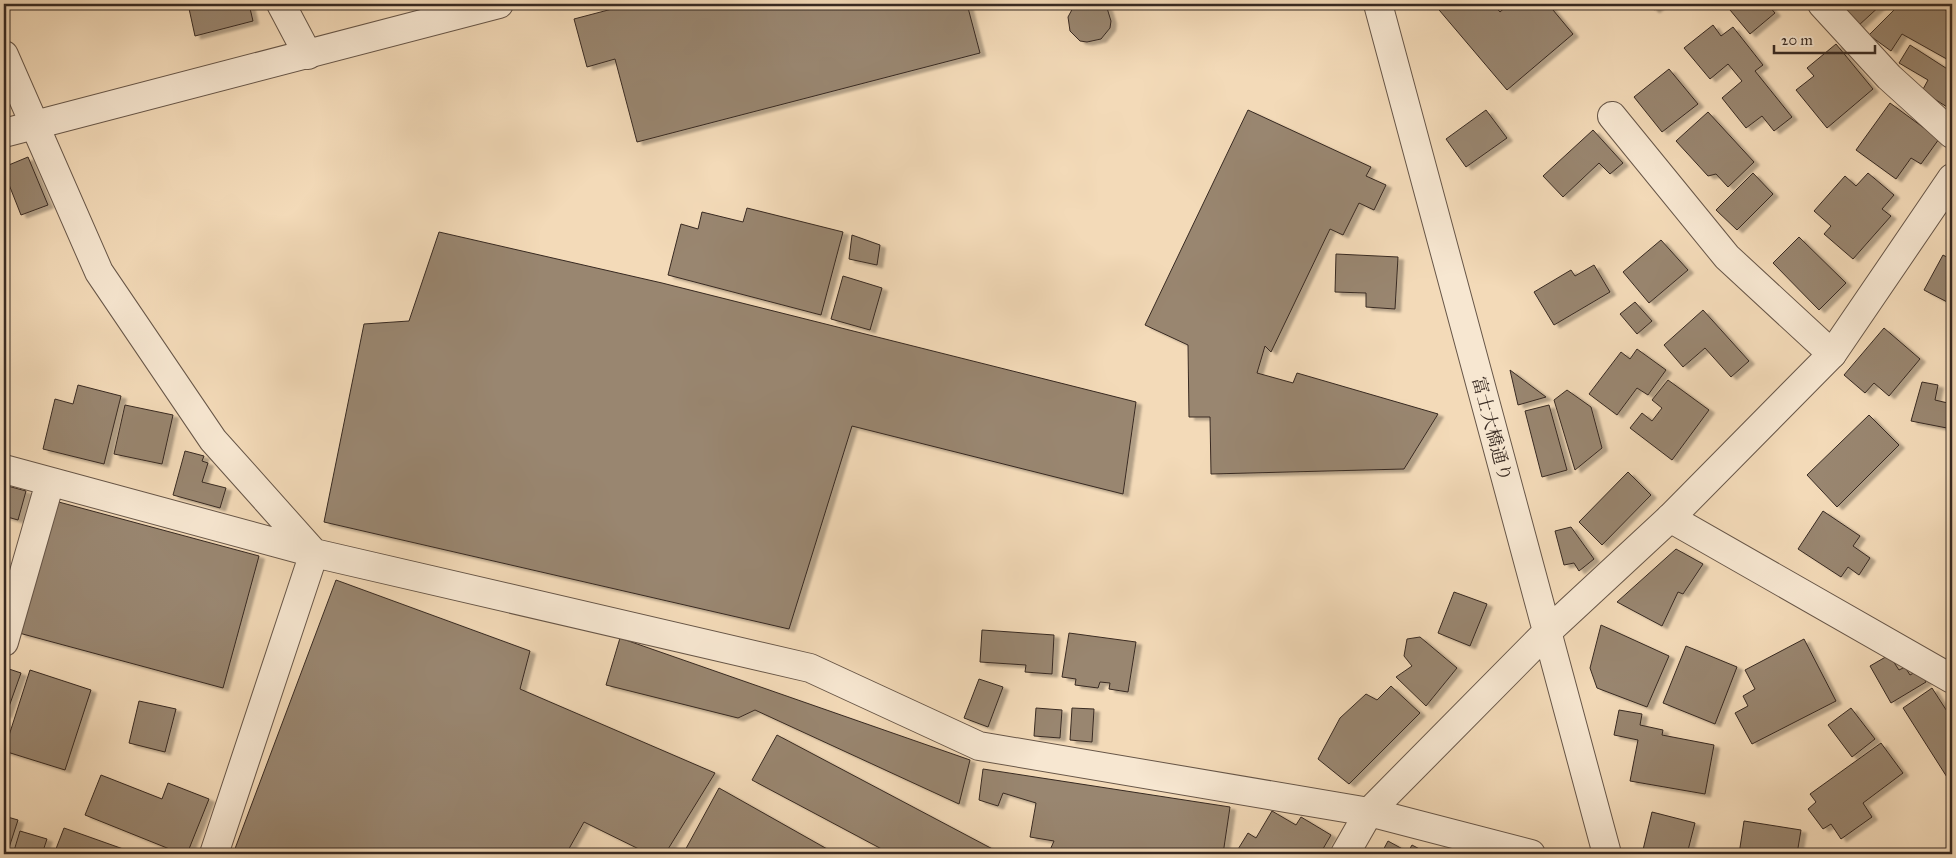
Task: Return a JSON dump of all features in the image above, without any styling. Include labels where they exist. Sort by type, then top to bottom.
[{"type":"street","points":[[281,4],[308,54]]},
{"type":"street","points":[[4,133],[500,4]]},
{"type":"street","name":"富士大橋通り","points":[[1378,4],[1607,854]]},
{"type":"street","points":[[1822,4],[1890,77],[1952,134]]},
{"type":"street","points":[[4,55],[99,272],[214,440],[314,553]]},
{"type":"street","points":[[1612,116],[1727,257],[1832,354]]},
{"type":"street","points":[[1345,854],[1369,812],[1546,633],[1670,518],[1832,354],[1952,178]]},
{"type":"street","points":[[4,469],[314,553],[810,668],[979,746],[1369,812],[1531,854]]},
{"type":"street","points":[[4,642],[50,482]]},
{"type":"street","points":[[1670,518],[1952,679]]},
{"type":"street","points":[[214,854],[314,553]]},
{"type":"building","points":[[188,4],[249,4],[253,21],[195,36]]},
{"type":"building","points":[[631,4],[967,4],[980,53],[637,142],[615,59],[587,67],[574,19]]},
{"type":"building","points":[[1075,4],[1102,4],[1107,8],[1111,21],[1110,28],[1101,39],[1087,42],[1080,41],[1070,31],[1068,17]]},
{"type":"building","points":[[1434,4],[1493,4],[1500,12],[1509,4],[1548,4],[1573,34],[1507,90]]},
{"type":"building","points":[[1648,4],[1661,4],[1654,10]]},
{"type":"building","points":[[1725,4],[1767,4],[1775,13],[1750,34]]},
{"type":"building","points":[[1837,4],[1882,4],[1858,26]]},
{"type":"building","points":[[1900,4],[1936,4],[1952,14],[1952,62],[1902,34],[1891,51],[1869,35]]},
{"type":"building","points":[[1713,25],[1721,36],[1733,27],[1763,65],[1755,71],[1792,117],[1774,131],[1762,116],[1746,128],[1722,98],[1742,81],[1728,64],[1710,79],[1684,48]]},
{"type":"building","points":[[1836,44],[1873,89],[1827,128],[1796,90],[1814,76],[1807,68]]},
{"type":"building","points":[[1910,45],[1952,72],[1952,99],[1947,107],[1922,91],[1928,80],[1899,63]]},
{"type":"building","points":[[1669,69],[1698,104],[1662,132],[1634,97]]},
{"type":"building","points":[[1890,103],[1939,139],[1921,164],[1911,158],[1896,179],[1856,150]]},
{"type":"building","points":[[1248,110],[1371,167],[1366,176],[1386,185],[1374,210],[1359,203],[1343,235],[1330,229],[1271,352],[1265,346],[1257,373],[1293,383],[1297,373],[1438,414],[1404,469],[1211,474],[1210,417],[1189,417],[1188,345],[1145,325]]},
{"type":"building","points":[[1486,110],[1507,138],[1466,167],[1446,139]]},
{"type":"building","points":[[1708,112],[1754,162],[1728,187],[1716,174],[1708,176],[1676,141]]},
{"type":"building","points":[[1593,130],[1623,163],[1610,174],[1599,163],[1563,197],[1543,176]]},
{"type":"building","points":[[28,157],[48,205],[21,215],[4,172],[4,167]]},
{"type":"building","points":[[1753,173],[1773,194],[1737,230],[1716,210]]},
{"type":"building","points":[[1868,173],[1894,195],[1882,209],[1891,216],[1853,259],[1824,234],[1831,226],[1814,211],[1845,176],[1856,186]]},
{"type":"building","points":[[747,208],[843,232],[821,315],[668,275],[681,224],[698,229],[702,212],[743,222]]},
{"type":"building","points":[[439,232],[662,283],[1136,402],[1123,494],[852,426],[789,629],[324,522],[364,324],[409,321]]},
{"type":"building","points":[[852,235],[880,245],[877,265],[849,259]]},
{"type":"building","points":[[1799,237],[1846,283],[1819,310],[1773,263]]},
{"type":"building","points":[[1661,240],[1688,270],[1649,303],[1623,272]]},
{"type":"building","points":[[1336,254],[1398,257],[1395,309],[1366,307],[1366,293],[1335,292]]},
{"type":"building","points":[[1943,255],[1952,260],[1951,304],[1924,290]]},
{"type":"building","points":[[1594,265],[1610,292],[1554,325],[1534,292],[1571,270],[1575,276]]},
{"type":"building","points":[[843,276],[882,288],[870,330],[831,319]]},
{"type":"building","points":[[1635,302],[1652,321],[1637,334],[1620,314]]},
{"type":"building","points":[[1703,310],[1749,361],[1731,377],[1705,348],[1683,367],[1664,345]]},
{"type":"building","points":[[1884,328],[1920,359],[1889,396],[1874,383],[1865,393],[1844,375]]},
{"type":"building","points":[[1637,349],[1666,370],[1648,395],[1637,388],[1617,415],[1589,394],[1621,352],[1630,359]]},
{"type":"building","points":[[1510,370],[1546,397],[1518,405]]},
{"type":"building","points":[[1668,380],[1709,410],[1672,460],[1630,428],[1642,413],[1652,421],[1662,408],[1652,400]]},
{"type":"building","points":[[1922,382],[1938,385],[1935,400],[1952,404],[1952,429],[1911,421]]},
{"type":"building","points":[[78,385],[121,396],[104,464],[43,449],[55,399],[73,404]]},
{"type":"building","points":[[1567,390],[1591,407],[1602,448],[1575,470],[1554,400]]},
{"type":"building","points":[[125,405],[173,415],[162,464],[114,454]]},
{"type":"building","points":[[1549,405],[1567,470],[1542,477],[1525,411]]},
{"type":"building","points":[[1869,415],[1899,445],[1837,507],[1807,475]]},
{"type":"building","points":[[185,451],[204,456],[202,461],[208,463],[202,482],[226,488],[220,508],[173,495]]},
{"type":"building","points":[[1628,472],[1651,495],[1602,545],[1579,522]]},
{"type":"building","points":[[4,485],[26,491],[18,520],[4,516]]},
{"type":"building","points":[[55,501],[259,556],[223,688],[19,633]]},
{"type":"building","points":[[1823,511],[1860,536],[1853,546],[1870,558],[1859,575],[1848,567],[1841,577],[1798,549]]},
{"type":"building","points":[[1571,527],[1594,559],[1579,571],[1574,563],[1564,565],[1555,531]]},
{"type":"building","points":[[1676,549],[1703,564],[1683,594],[1678,592],[1662,626],[1617,602]]},
{"type":"building","points":[[336,580],[530,651],[520,689],[715,773],[665,854],[649,854],[584,822],[566,854],[233,854]]},
{"type":"building","points":[[1454,592],[1487,604],[1470,646],[1438,633]]},
{"type":"building","points":[[1601,625],[1669,656],[1647,707],[1597,688],[1590,668]]},
{"type":"building","points":[[982,630],[1054,635],[1052,674],[1025,672],[1026,665],[980,662]]},
{"type":"building","points":[[1069,633],[1136,642],[1128,692],[1109,689],[1110,683],[1100,682],[1098,688],[1075,685],[1076,679],[1062,677]]},
{"type":"building","points":[[1420,637],[1457,668],[1426,706],[1396,677],[1412,666],[1404,656],[1407,639]]},
{"type":"building","points":[[620,638],[970,760],[959,804],[755,710],[738,718],[606,685]]},
{"type":"building","points":[[1804,639],[1836,701],[1752,744],[1735,713],[1748,706],[1743,696],[1755,689],[1745,670]]},
{"type":"building","points":[[1686,646],[1737,667],[1715,724],[1663,703]]},
{"type":"building","points":[[1889,655],[1899,670],[1905,667],[1910,675],[1919,670],[1926,682],[1891,703],[1870,666]]},
{"type":"building","points":[[6,668],[21,673],[6,715],[4,714],[4,673]]},
{"type":"building","points":[[30,670],[91,690],[65,770],[4,751]]},
{"type":"building","points":[[979,679],[1003,687],[988,727],[964,718]]},
{"type":"building","points":[[1391,686],[1420,713],[1349,784],[1318,759],[1340,718],[1366,694],[1377,700]]},
{"type":"building","points":[[1932,688],[1952,719],[1952,785],[1903,708]]},
{"type":"building","points":[[139,701],[176,709],[165,752],[129,743]]},
{"type":"building","points":[[1036,708],[1062,710],[1060,738],[1034,736]]},
{"type":"building","points":[[1072,708],[1094,709],[1092,742],[1070,740]]},
{"type":"building","points":[[1851,708],[1875,739],[1852,757],[1828,725]]},
{"type":"building","points":[[1619,710],[1642,714],[1640,725],[1663,730],[1662,735],[1714,745],[1705,794],[1630,781],[1638,740],[1614,735]]},
{"type":"building","points":[[777,735],[1002,854],[891,854],[752,780]]},
{"type":"building","points":[[1881,743],[1903,773],[1863,803],[1872,817],[1841,839],[1831,824],[1823,829],[1808,809],[1816,802],[1810,794]]},
{"type":"building","points":[[983,769],[1230,807],[1223,854],[1074,854],[1050,850],[1054,841],[1030,837],[1036,803],[1003,793],[998,806],[979,800]]},
{"type":"building","points":[[101,775],[162,799],[168,783],[209,799],[187,854],[182,854],[85,815]]},
{"type":"building","points":[[719,788],[836,854],[683,854]]},
{"type":"building","points":[[1272,811],[1296,825],[1301,817],[1331,835],[1320,854],[1235,854],[1248,833],[1256,838]]},
{"type":"building","points":[[1652,812],[1695,823],[1687,854],[1642,854]]},
{"type":"building","points":[[4,816],[18,820],[7,854],[4,854]]},
{"type":"building","points":[[1744,821],[1801,830],[1797,854],[1739,854]]},
{"type":"building","points":[[64,828],[126,850],[124,854],[54,854]]},
{"type":"building","points":[[20,831],[47,839],[42,854],[13,854]]},
{"type":"building","points":[[1388,841],[1408,852],[1412,845],[1429,854],[1381,854]]}]
